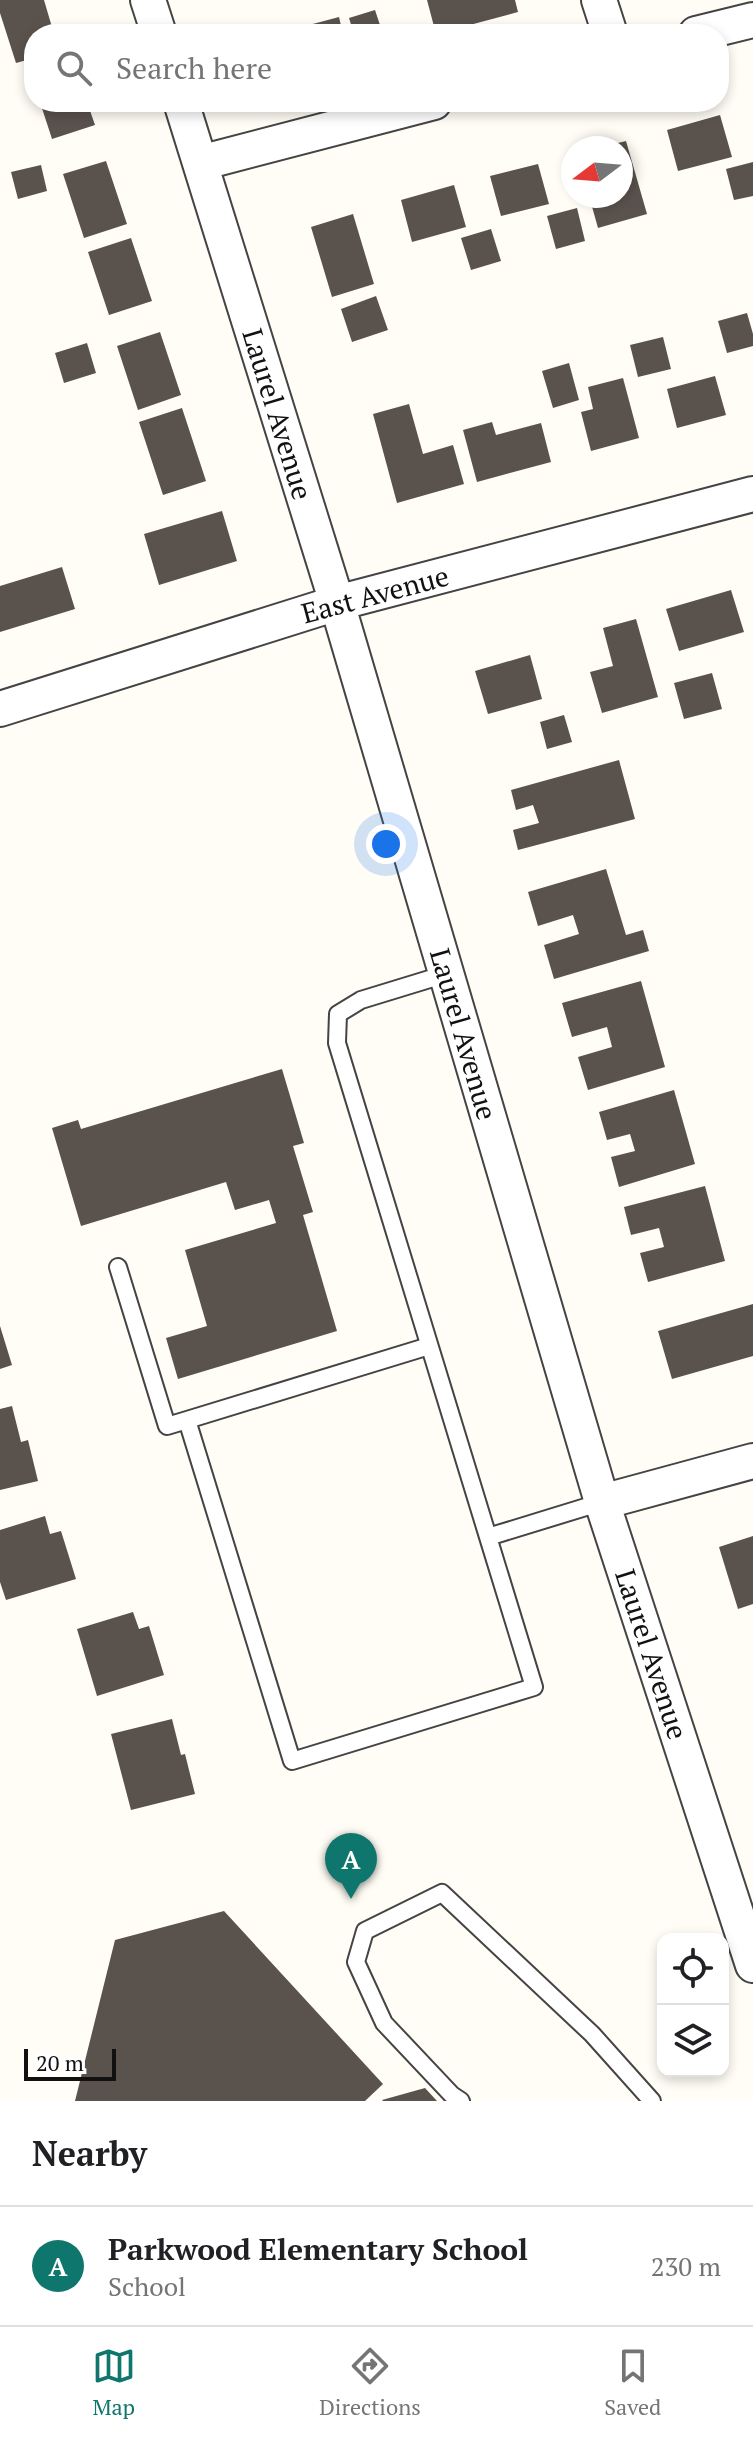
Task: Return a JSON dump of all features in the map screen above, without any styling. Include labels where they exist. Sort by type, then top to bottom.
[{"type":"street","points":[[148,0],[156,24]]},
{"type":"street","points":[[599,0],[607,24]]},
{"type":"street","points":[[729,26],[753,20]]},
{"type":"street","name":"Laurel Avenue","points":[[184,112],[337,603],[602,1502],[753,1965]]},
{"type":"street","points":[[200,163],[396,112]]},
{"type":"street","name":"East Avenue","points":[[0,709],[337,603],[753,494]]},
{"type":"street","points":[[602,1502],[753,1461]]},
{"type":"lane","points":[[187,1420],[292,1761],[534,1687],[337,1043],[338,1014],[361,1000],[446,974]]},
{"type":"lane","points":[[118,1267],[167,1426],[429,1346]]},
{"type":"lane","points":[[488,1537],[602,1502]]},
{"type":"lane","points":[[461,2101],[384,2023],[356,1962],[365,1931],[442,1893],[592,2034],[652,2101]]},
{"type":"building","points":[[0,0],[44,0],[51,24],[24,24],[24,61],[16,63],[0,13]]},
{"type":"building","points":[[427,0],[515,0],[518,12],[473,24],[433,24]]},
{"type":"building","points":[[375,10],[380,24],[351,24],[349,18]]},
{"type":"building","points":[[339,17],[341,24],[313,24]]},
{"type":"building","points":[[43,112],[90,112],[95,125],[52,139]]},
{"type":"building","points":[[720,115],[732,157],[678,171],[667,130]]},
{"type":"building","points":[[106,161],[127,224],[84,238],[63,174]]},
{"type":"building","points":[[753,162],[753,196],[734,200],[726,169]]},
{"type":"building","points":[[538,164],[549,204],[501,216],[490,176]]},
{"type":"building","points":[[41,165],[47,191],[18,199],[11,172]]},
{"type":"building","points":[[633,165],[647,214],[598,228],[592,208],[633,208]]},
{"type":"building","points":[[454,185],[466,227],[412,242],[401,200]]},
{"type":"building","points":[[577,208],[585,241],[556,249],[547,216]]},
{"type":"building","points":[[353,214],[374,284],[332,297],[311,227]]},
{"type":"building","points":[[491,229],[501,261],[471,270],[461,238]]},
{"type":"building","points":[[131,238],[152,301],[109,315],[88,252]]},
{"type":"building","points":[[376,296],[388,330],[352,342],[341,309]]},
{"type":"building","points":[[747,313],[753,346],[727,353],[718,321]]},
{"type":"building","points":[[160,332],[181,395],[138,410],[117,346]]},
{"type":"building","points":[[663,337],[671,369],[638,377],[630,345]]},
{"type":"building","points":[[87,343],[96,373],[64,383],[55,353]]},
{"type":"building","points":[[569,363],[579,400],[553,408],[542,371]]},
{"type":"building","points":[[715,376],[726,415],[677,428],[667,389]]},
{"type":"building","points":[[623,378],[639,438],[591,451],[581,412],[593,409],[588,387]]},
{"type":"building","points":[[409,404],[423,454],[453,445],[464,484],[397,503],[373,414]]},
{"type":"building","points":[[182,408],[206,481],[163,495],[139,422]]},
{"type":"building","points":[[492,422],[496,435],[541,423],[551,462],[477,482],[463,430]]},
{"type":"building","points":[[222,511],[237,561],[159,585],[144,534]]},
{"type":"building","points":[[62,567],[75,609],[0,632],[0,586]]},
{"type":"building","points":[[731,590],[744,632],[679,651],[666,609]]},
{"type":"building","points":[[636,619],[658,697],[602,713],[590,672],[613,666],[603,628]]},
{"type":"building","points":[[530,655],[542,699],[488,714],[475,671]]},
{"type":"building","points":[[712,673],[722,709],[684,719],[674,683]]},
{"type":"building","points":[[564,715],[572,742],[547,749],[540,722]]},
{"type":"building","points":[[619,760],[635,819],[518,850],[513,830],[539,823],[533,805],[516,810],[511,790]]},
{"type":"building","points":[[606,869],[626,935],[643,930],[649,951],[554,979],[544,945],[579,934],[573,915],[538,926],[528,892]]},
{"type":"building","points":[[641,981],[665,1067],[588,1090],[578,1057],[612,1047],[607,1027],[572,1037],[562,1003]]},
{"type":"building","points":[[282,1069],[304,1143],[293,1146],[313,1212],[303,1215],[337,1331],[178,1379],[166,1338],[207,1326],[185,1250],[276,1223],[269,1200],[235,1210],[226,1182],[81,1226],[52,1128],[78,1120],[81,1129]]},
{"type":"building","points":[[674,1090],[695,1164],[619,1187],[611,1157],[635,1151],[630,1134],[607,1140],[599,1112]]},
{"type":"building","points":[[705,1186],[725,1261],[648,1282],[640,1253],[664,1247],[659,1228],[631,1235],[624,1207]]},
{"type":"building","points":[[753,1304],[753,1356],[672,1379],[658,1331]]},
{"type":"building","points":[[0,1326],[12,1365],[0,1369]]},
{"type":"building","points":[[12,1406],[21,1442],[28,1440],[38,1481],[0,1490],[0,1409]]},
{"type":"building","points":[[45,1516],[50,1534],[61,1531],[76,1579],[6,1600],[0,1582],[0,1530]]},
{"type":"building","points":[[753,1536],[753,1604],[738,1609],[719,1547]]},
{"type":"building","points":[[133,1612],[139,1629],[149,1626],[164,1675],[97,1696],[77,1629]]},
{"type":"building","points":[[172,1719],[195,1794],[131,1810],[111,1734]]},
{"type":"building","points":[[224,1911],[383,2084],[365,2101],[75,2101],[115,1940]]},
{"type":"building","points":[[425,2088],[437,2101],[382,2100]]},
{"type":"place","name":"Parkwood Elementary School","points":[[351,1899]]}]
